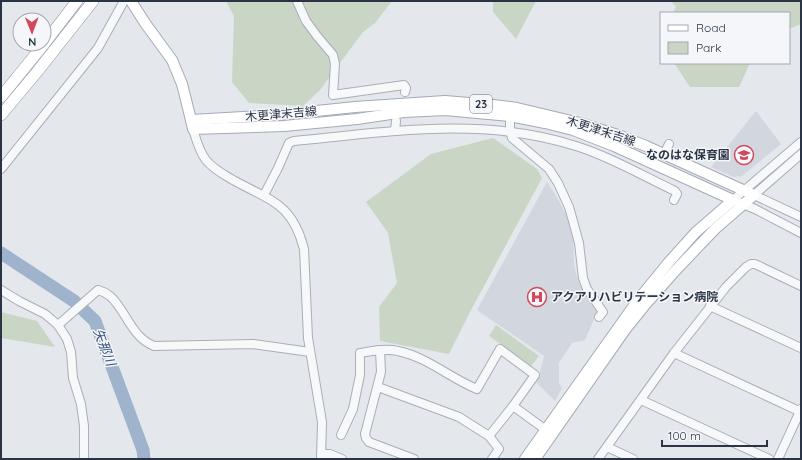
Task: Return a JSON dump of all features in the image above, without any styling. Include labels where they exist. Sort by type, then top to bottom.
[{"type":"highway","points":[[52,34],[77,1]]},
{"type":"highway","points":[[1,115],[93,1]]},
{"type":"highway","points":[[2,96],[38,52]]},
{"type":"main road","points":[[131,1],[172,60],[182,84],[192,124]]},
{"type":"main road","name":"木更津末吉線","points":[[192,124],[330,109],[445,101],[517,108],[580,123],[618,135],[754,195]]},
{"type":"main road","name":"木更津末吉線","points":[[192,124],[284,126],[357,119],[404,112],[445,110],[510,116],[573,130],[607,143],[733,200]]},
{"type":"main road","points":[[535,459],[625,330],[645,305],[675,271],[715,230],[754,195]]},
{"type":"main road","points":[[525,459],[638,300],[668,262],[696,232],[733,200]]},
{"type":"street","points":[[1,169],[98,48],[124,1]]},
{"type":"street","points":[[298,2],[306,21],[333,55],[335,64],[333,95],[330,109]]},
{"type":"street","points":[[333,95],[404,85],[406,88],[405,92]]},
{"type":"street","points":[[510,116],[510,131],[512,138],[549,169],[558,182],[569,207],[579,243],[583,278],[587,289],[603,312],[599,317]]},
{"type":"street","points":[[396,121],[396,131]]},
{"type":"street","points":[[192,124],[200,149],[206,160],[214,168],[244,186],[264,195],[280,206],[288,214],[301,237],[304,249],[308,338],[322,422],[321,457],[330,454],[342,459]]},
{"type":"street","points":[[264,195],[289,143],[294,141],[396,131],[448,128],[510,131],[531,134],[568,144],[602,156],[675,191],[677,194],[674,200]]},
{"type":"street","points":[[801,142],[733,200],[801,233]]},
{"type":"street","points":[[664,154],[669,144]]},
{"type":"street","points":[[801,154],[754,195],[801,217]]},
{"type":"street","points":[[598,459],[674,353],[710,306],[746,267],[751,264],[755,264],[801,286]]},
{"type":"street","points":[[1,290],[45,314],[58,325],[67,339],[71,352],[73,378],[81,404],[84,426],[84,459]]},
{"type":"street","points":[[58,325],[98,290],[109,295],[140,336],[154,346],[253,344],[310,352]]},
{"type":"street","points":[[710,306],[801,348]]},
{"type":"street","points":[[341,435],[352,409],[360,375],[360,352],[380,350],[397,351],[423,360],[462,382],[477,388],[500,349],[535,375],[489,436]]},
{"type":"street","points":[[380,350],[382,372],[365,434],[366,438],[369,442],[414,459]]},
{"type":"street","points":[[674,353],[801,411],[778,459]]},
{"type":"street","points":[[378,387],[459,417],[489,436],[499,449],[492,459]]},
{"type":"street","points":[[641,400],[769,459]]},
{"type":"street","points":[[513,406],[546,430]]},
{"type":"street","points":[[607,447],[633,459]]},
{"type":"shaded area","name":"なのはな保育園","points":[[756,111],[781,144],[742,176],[734,177],[711,167]]},
{"type":"shaded area","name":"アクアリハビリテーション病院","points":[[547,182],[568,218],[573,238],[574,265],[579,284],[599,311],[585,340],[572,343],[559,363],[559,384],[562,388],[555,401],[537,383],[544,356],[477,310]]},
{"type":"green space","points":[[226,1],[392,1],[375,23],[363,32],[320,90],[303,106],[249,103],[232,82],[234,16]]},
{"type":"green space","points":[[493,1],[536,1],[516,39],[493,12]]},
{"type":"green space","points":[[671,1],[801,1],[801,24],[790,29],[790,12],[674,12],[676,7]]},
{"type":"green space","points":[[675,64],[750,64],[739,87],[690,87]]},
{"type":"green space","points":[[493,138],[537,169],[542,178],[449,354],[380,341],[379,307],[397,283],[388,233],[366,202],[431,154]]},
{"type":"green space","points":[[1,312],[37,321],[55,347],[1,338]]},
{"type":"green space","points":[[496,325],[539,356],[531,366],[489,336]]},
{"type":"waterway","name":"矢那川","points":[[1,253],[74,301],[95,321],[143,450],[144,459]]},
{"type":"place","name":"なのはな保育園","points":[[744,155]]},
{"type":"place","name":"アクアリハビリテーション病院","points":[[537,297]]}]
